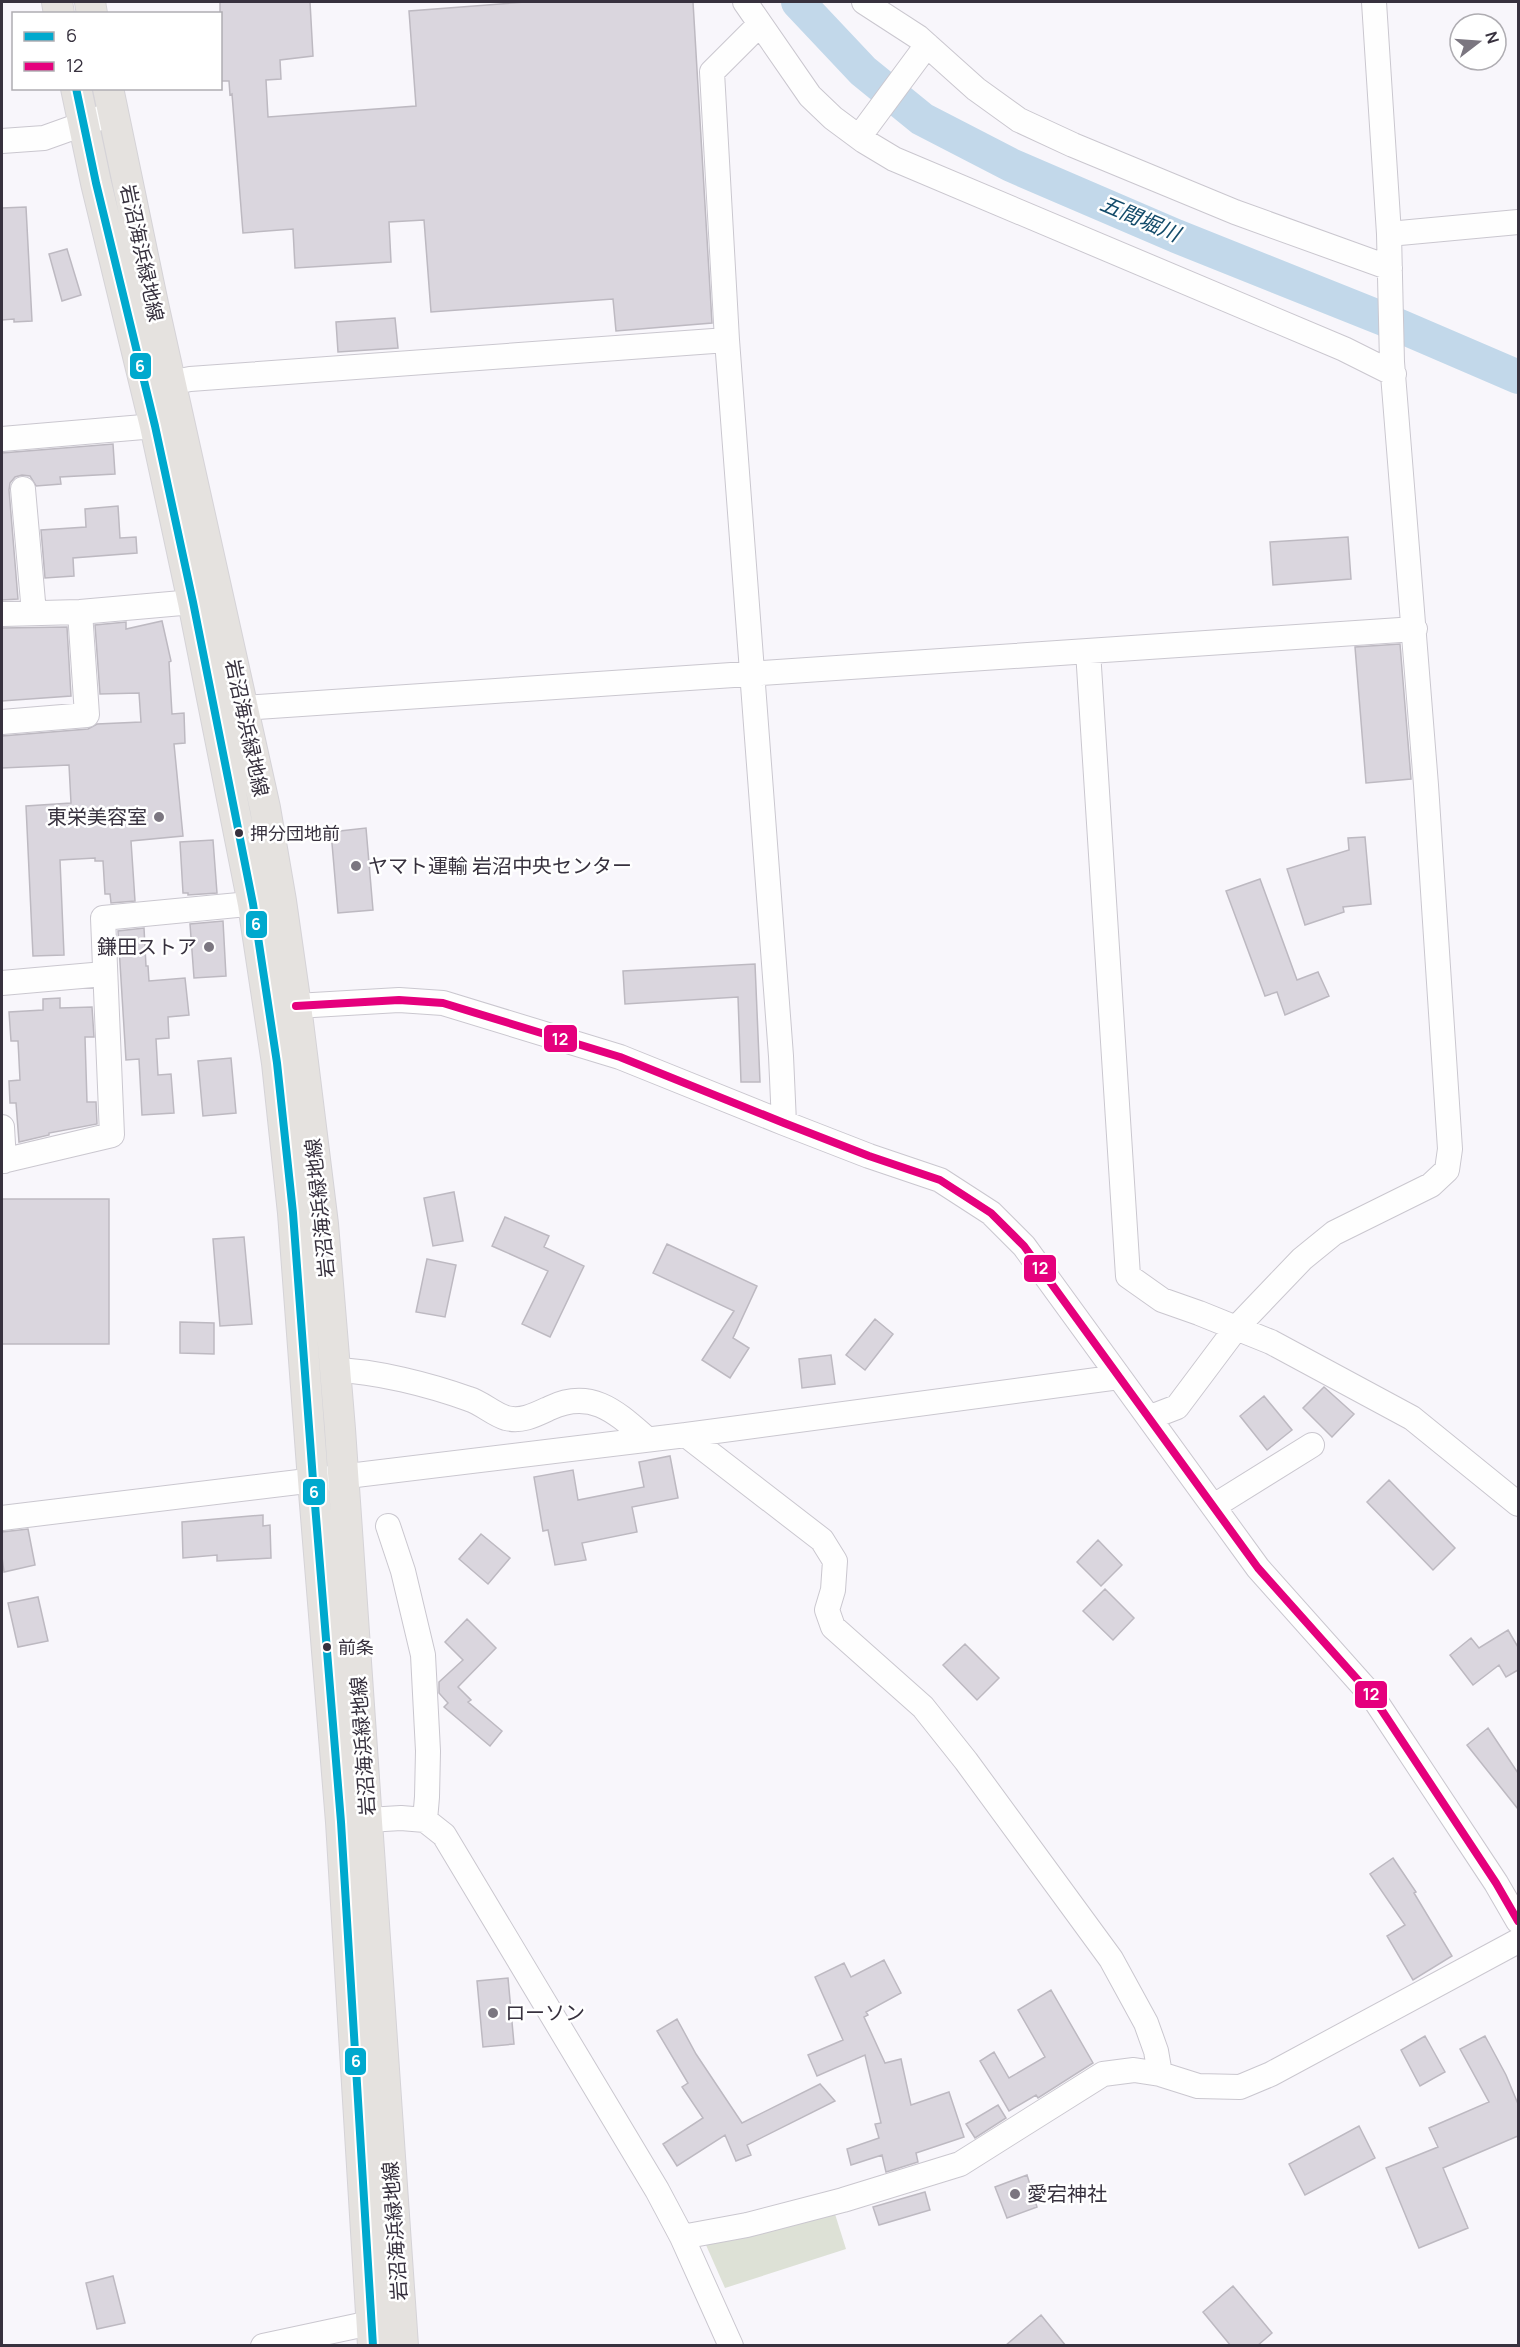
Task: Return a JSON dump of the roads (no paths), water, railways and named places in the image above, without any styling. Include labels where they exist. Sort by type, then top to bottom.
[{"type":"main road","name":"岩沼海浜緑地線","points":[[76,90],[155,426],[193,602],[267,902],[296,1006],[323,1224],[343,1476],[372,2334]]},
{"type":"main road","name":"岩沼海浜緑地線","points":[[111,101],[170,383],[243,708],[267,902],[277,1063],[293,1213],[313,1480],[355,1820],[403,2346]]},
{"type":"street","points":[[745,2],[810,96],[833,118],[862,134],[894,159],[1393,368]]},
{"type":"street","points":[[864,2],[884,13],[924,50],[1019,120],[1073,145],[1235,212],[1390,272]]},
{"type":"street","points":[[1150,1417],[1177,1407],[1238,1327],[1302,1259],[1334,1233],[1431,1185],[1447,1170],[1450,1149],[1449,1119],[1415,629],[1393,368],[1389,234],[1374,2]]},
{"type":"street","points":[[759,25],[712,72],[727,340],[781,1056],[784,1123]]},
{"type":"street","points":[[862,134],[924,50]]},
{"type":"street","points":[[2,141],[44,138],[83,124],[111,101]]},
{"type":"street","points":[[1389,234],[1518,222]]},
{"type":"street","points":[[170,383],[190,379],[727,340]]},
{"type":"street","points":[[2,439],[155,426]]},
{"type":"street","points":[[23,489],[34,613]]},
{"type":"street","points":[[2,614],[80,612],[193,602]]},
{"type":"street","points":[[2,722],[87,715],[80,612]]},
{"type":"street","points":[[243,708],[1415,629]]},
{"type":"street","points":[[1088,651],[1128,1276],[1162,1300],[1238,1327],[1271,1342],[1412,1418],[1518,1504]]},
{"type":"street","points":[[2,1127],[3,1161],[112,1135],[103,918],[267,902]]},
{"type":"street","points":[[2,983],[104,974]]},
{"type":"street","points":[[296,1006],[399,1000],[443,1003],[620,1057],[869,1156],[940,1180],[991,1213],[1024,1246],[1258,1568],[1373,1697],[1496,1883],[1518,1921]]},
{"type":"street","points":[[335,1370],[366,1371],[471,1399],[505,1418],[523,1419],[571,1401],[592,1402],[613,1410],[647,1439]]},
{"type":"street","points":[[2,1518],[686,1435],[1119,1377]]},
{"type":"street","points":[[686,1435],[822,1540],[835,1561],[833,1590],[826,1611],[833,1627],[923,1707],[966,1761],[1112,1959],[1146,2023],[1156,2052],[1160,2074]]},
{"type":"street","points":[[1214,1506],[1312,1445]]},
{"type":"street","points":[[388,1526],[403,1571],[423,1655],[428,1751],[425,1820]]},
{"type":"street","points":[[355,1820],[425,1820],[444,1834],[618,2122],[682,2237],[731,2346]]},
{"type":"street","points":[[682,2237],[747,2225],[833,2203],[960,2164],[1102,2074],[1134,2070],[1160,2074],[1198,2086],[1240,2087],[1271,2074],[1518,1941]]},
{"type":"street","points":[[263,2346],[372,2334],[400,2316]]},
{"type":"waterway","name":"五間堀川","points":[[798,2],[863,71],[922,119],[1011,165],[1176,236],[1381,318],[1518,377]]},
{"type":"waterway","points":[[804,8],[812,2]]},
{"type":"place","name":"東栄美容室","points":[[159,817]]},
{"type":"place","name":"押分団地前","points":[[239,833]]},
{"type":"place","name":"ヤマト運輸 岩沼中央センター","points":[[356,866]]},
{"type":"place","name":"鎌田ストア","points":[[209,947]]},
{"type":"place","name":"前条","points":[[327,1647]]},
{"type":"place","name":"ローソン","points":[[493,2013]]},
{"type":"place","name":"愛宕神社","points":[[1015,2194]]}]
